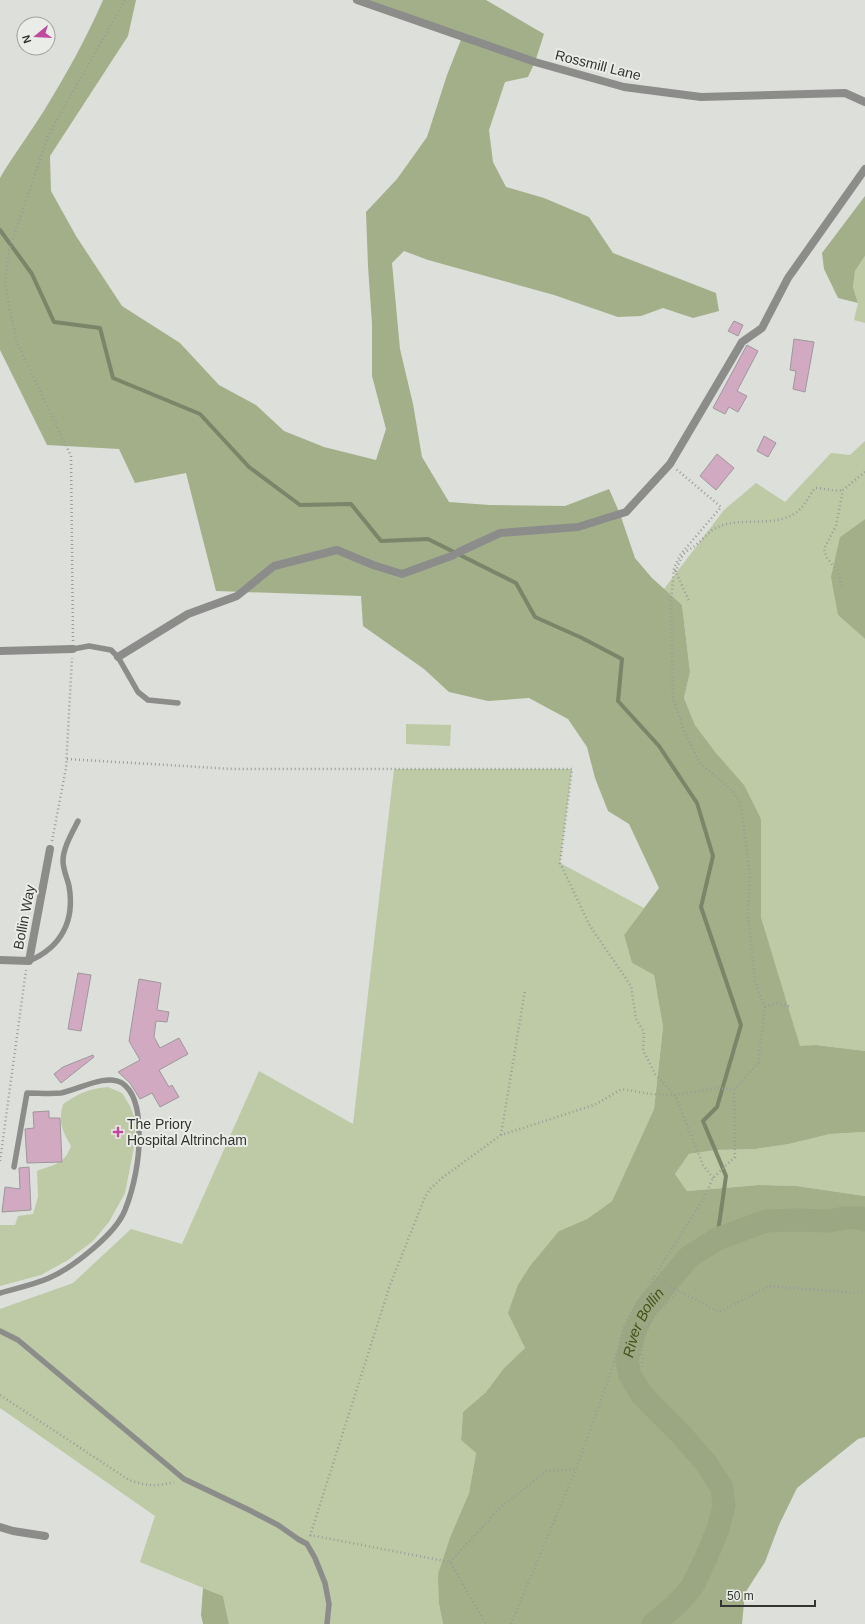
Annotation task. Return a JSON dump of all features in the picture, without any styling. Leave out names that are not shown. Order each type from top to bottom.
[{"type":"street","name":"Rossmill Lane","points":[[357,0],[535,62],[624,87],[701,97],[845,93],[865,102]]},
{"type":"street","points":[[118,657],[188,614],[237,596],[274,566],[337,550],[373,565],[402,574],[457,554],[500,533],[578,527],[626,512],[670,464],[742,342],[762,328],[788,278],[865,169]]},
{"type":"street","points":[[0,651],[73,649]]},
{"type":"street","name":"Bollin Way","points":[[0,960],[28,961],[50,850]]},
{"type":"street","points":[[0,1527],[13,1531],[45,1536]]},
{"type":"lane","points":[[73,649],[89,646],[111,650],[118,657],[138,692],[148,700],[178,703]]},
{"type":"lane","points":[[28,961],[40,957],[49,949],[61,936],[67,925],[70,915],[70,899],[63,862],[64,855],[78,821]]},
{"type":"lane","points":[[0,1293],[31,1285],[51,1277],[71,1265],[92,1249],[116,1226],[125,1211],[138,1161],[139,1118],[136,1104],[130,1090],[122,1083],[112,1080],[98,1081],[59,1093],[27,1093],[14,1167]]},
{"type":"lane","points":[[0,1331],[18,1340],[184,1479],[249,1510],[307,1544],[315,1558],[325,1583],[329,1604],[327,1624]]},
{"type":"path","points":[[50,850],[66,759],[73,649],[71,456],[17,343],[5,284],[9,250],[48,136],[125,0]]},
{"type":"path","points":[[511,1624],[576,1468],[612,1369],[625,1323],[705,1196],[713,1178],[735,1157],[734,1090],[758,1063],[766,1007],[755,981],[748,915],[750,877],[741,804],[733,791],[700,763],[684,731],[673,698],[671,602],[674,568],[680,555],[721,507],[670,464]]},
{"type":"path","points":[[676,572],[686,551],[693,548],[711,530],[740,522],[751,523],[773,520],[793,514],[803,507],[815,488],[825,488],[835,492],[843,490],[865,472]]},
{"type":"path","points":[[842,586],[838,572],[827,558],[824,548],[836,526],[843,490]]},
{"type":"path","points":[[674,568],[690,600]]},
{"type":"path","points":[[66,759],[233,768],[572,769],[560,863],[590,926],[631,986],[636,1019],[644,1032],[643,1050],[655,1074],[675,1095],[703,1165],[713,1178]]},
{"type":"path","points":[[0,1161],[28,961]]},
{"type":"path","points":[[501,1135],[525,990]]},
{"type":"path","points":[[766,1007],[776,1003],[792,1007]]},
{"type":"path","points":[[307,1544],[390,1285],[425,1197],[431,1188],[442,1178],[501,1135],[594,1105],[622,1089],[650,1094],[675,1095],[720,1088],[725,1090],[734,1090]]},
{"type":"path","points":[[653,1277],[719,1312],[769,1286],[857,1293],[865,1291]]},
{"type":"path","points":[[642,1368],[643,1335],[654,1317],[679,1291]]},
{"type":"path","points":[[0,1394],[129,1480],[147,1486],[161,1486],[184,1479]]},
{"type":"path","points":[[450,1562],[499,1509],[546,1471],[576,1468]]},
{"type":"path","points":[[290,1533],[310,1535],[450,1562],[486,1624]]},
{"type":"green space","points":[[103,0],[136,0],[128,36],[50,156],[51,191],[76,236],[122,306],[180,343],[219,385],[256,405],[284,431],[324,447],[376,460],[386,429],[372,376],[372,324],[366,212],[397,179],[427,137],[447,75],[462,37],[357,0],[486,0],[544,34],[535,62],[528,77],[505,82],[489,130],[493,162],[506,187],[544,198],[589,217],[613,253],[716,293],[719,311],[693,318],[663,308],[641,316],[618,317],[554,295],[428,260],[404,251],[392,263],[400,349],[413,404],[422,457],[449,502],[489,505],[565,506],[609,489],[620,514],[635,558],[652,578],[682,605],[690,672],[684,698],[695,725],[715,752],[744,785],[761,819],[761,917],[800,1046],[816,1045],[865,1051],[865,1132],[830,1134],[789,1144],[756,1149],[716,1150],[689,1154],[675,1174],[687,1191],[759,1185],[797,1186],[865,1196],[865,1437],[858,1439],[797,1488],[779,1525],[765,1562],[745,1593],[742,1624],[443,1624],[439,1604],[438,1574],[451,1535],[469,1493],[476,1453],[461,1440],[463,1412],[486,1392],[504,1368],[525,1348],[508,1313],[518,1285],[530,1266],[559,1231],[587,1219],[612,1201],[654,1109],[663,1027],[654,975],[632,963],[624,935],[659,888],[629,824],[608,811],[595,778],[587,747],[568,719],[529,698],[488,701],[449,692],[424,669],[363,626],[361,596],[216,591],[186,473],[135,483],[119,449],[47,445],[0,350],[0,178],[40,118],[61,83]]},
{"type":"green space","points":[[865,196],[865,256],[855,271],[853,287],[858,303],[838,298],[824,269],[822,253]]},
{"type":"green space","points":[[865,256],[865,323],[854,320],[858,303],[853,287],[855,271]]},
{"type":"green space","points":[[865,441],[865,519],[840,537],[838,615],[865,639],[865,1051],[816,1045],[800,1047],[761,917],[761,819],[695,725],[684,698],[690,672],[682,605],[664,589],[724,510],[756,483],[785,502],[831,453],[850,455]]},
{"type":"green space","points":[[865,519],[865,639],[838,615],[831,577],[840,537]]},
{"type":"green space","points":[[406,724],[451,725],[450,746],[406,744]]},
{"type":"green space","points":[[394,769],[572,769],[560,863],[644,908],[624,935],[632,963],[654,975],[663,1027],[654,1109],[612,1201],[587,1219],[559,1231],[509,1313],[525,1348],[504,1368],[486,1392],[463,1412],[461,1440],[476,1453],[469,1493],[451,1535],[439,1604],[443,1624],[229,1624],[223,1596],[140,1562],[155,1516],[0,1408],[0,1309],[73,1283],[131,1229],[182,1244],[259,1071],[353,1124]]},
{"type":"green space","points":[[108,1087],[122,1093],[130,1106],[135,1119],[135,1142],[125,1193],[109,1222],[93,1241],[68,1260],[41,1275],[0,1286],[0,1225],[15,1225],[18,1216],[33,1214],[38,1197],[37,1171],[58,1163],[65,1157],[71,1146],[65,1135],[61,1121],[63,1104],[84,1092]]},
{"type":"green space","points":[[865,1132],[865,1196],[797,1186],[759,1185],[687,1191],[675,1174],[689,1154],[716,1150],[756,1149],[789,1144],[830,1134]]},
{"type":"green space","points":[[203,1588],[223,1596],[229,1624],[203,1624],[201,1615]]},
{"type":"building","points":[[734,321],[743,325],[738,336],[728,331]]},
{"type":"building","points":[[794,339],[814,342],[805,392],[793,389],[796,371],[790,370]]},
{"type":"building","points":[[747,345],[758,351],[737,391],[747,396],[738,412],[729,407],[725,414],[713,408]]},
{"type":"building","points":[[764,436],[776,443],[768,457],[757,451]]},
{"type":"building","points":[[717,454],[734,468],[716,490],[700,476]]},
{"type":"building","points":[[78,973],[91,975],[81,1031],[68,1029]]},
{"type":"building","points":[[139,979],[161,983],[157,1010],[169,1012],[167,1022],[156,1021],[154,1037],[160,1048],[179,1038],[188,1054],[159,1070],[169,1087],[172,1085],[179,1097],[160,1107],[152,1093],[140,1099],[130,1083],[118,1072],[140,1060],[129,1041]]},
{"type":"building","points":[[93,1055],[94,1057],[61,1083],[54,1074],[63,1067]]},
{"type":"building","points":[[49,1111],[49,1118],[60,1118],[62,1162],[27,1163],[25,1129],[34,1128],[33,1112]]},
{"type":"building","points":[[29,1167],[31,1210],[2,1212],[5,1187],[20,1189],[19,1168]]},
{"type":"waterway","points":[[0,230],[32,274],[54,322],[100,328],[113,378],[200,414],[249,467],[300,505],[351,504],[381,541],[428,539],[516,583],[535,617],[582,638],[622,659],[618,701],[659,746],[697,803],[713,856],[701,907],[741,1025],[717,1107],[703,1121],[726,1176],[717,1239]]},
{"type":"waterway","name":"River Bollin","points":[[653,1624],[676,1605],[692,1587],[718,1529],[724,1506],[722,1488],[706,1463],[680,1433],[641,1394],[630,1375],[627,1361],[634,1333],[646,1308],[689,1257],[717,1239],[766,1221],[830,1221],[844,1218],[860,1218],[865,1220]]},
{"type":"place","name":"The Priory Hospital Altrincham","points":[[118,1132]]}]
